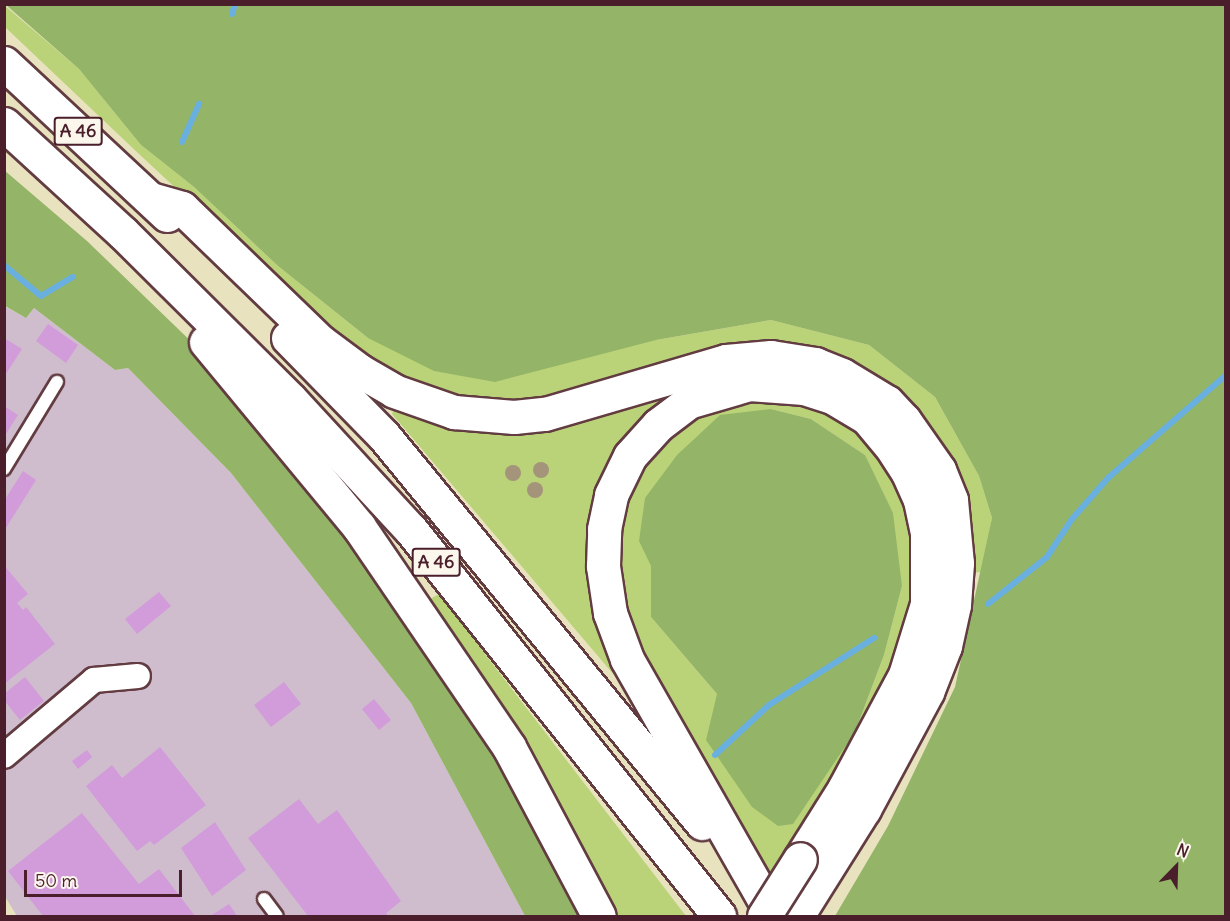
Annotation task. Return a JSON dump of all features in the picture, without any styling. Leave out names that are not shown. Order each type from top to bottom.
[{"type":"highway","name":"A 46","points":[[4,63],[151,199],[384,436],[769,912]]},
{"type":"highway","name":"A 46","points":[[4,124],[123,233],[290,399],[411,530],[719,916]]},
{"type":"highway","points":[[151,199],[182,208],[321,342],[360,371],[394,391],[454,412],[514,417],[545,414],[726,361],[771,357],[815,364],[887,402],[925,446],[951,500],[957,563],[954,605],[945,646],[927,692],[864,809],[810,870],[769,912],[627,659],[610,613],[603,566],[604,529],[611,495],[630,456],[657,425],[688,402],[749,384],[804,388],[834,399],[867,418],[908,473],[920,500],[927,533],[927,604],[905,675],[854,771],[810,870],[797,916]]},
{"type":"highway","points":[[123,233],[131,262],[204,341],[359,527],[509,747],[599,916]]},
{"type":"street","points":[[4,756],[94,680],[138,676]]},
{"type":"lane","points":[[4,469],[57,382]]},
{"type":"lane","points":[[264,899],[277,916]]},
{"type":"shaded area","points":[[4,306],[26,318],[34,308],[115,370],[128,368],[231,473],[411,703],[525,916],[17,916],[4,895]]},
{"type":"green space","points":[[4,5],[79,69],[141,145],[194,187],[278,266],[368,338],[656,340],[771,320],[869,345],[935,397],[979,476],[992,518],[983,572],[918,575],[902,649],[865,725],[774,878],[647,670],[620,682],[392,414],[403,381],[335,336],[5,27]],"holes":[[[771,409],[811,419],[865,455],[902,586],[884,655],[855,732],[717,694],[651,617],[651,566]]]},
{"type":"green space","points":[[6,5],[1225,5],[1225,916],[835,916],[888,826],[955,687],[992,518],[979,476],[935,397],[869,345],[771,320],[656,340],[495,382],[434,371],[368,338],[278,266],[194,187],[141,145],[79,69]]},
{"type":"green space","points":[[4,170],[87,241],[201,351],[336,521],[526,803],[583,916],[525,916],[411,703],[231,473],[128,368],[115,370],[34,308],[26,318],[5,306]]},
{"type":"green space","points":[[771,409],[811,419],[865,455],[893,513],[902,586],[884,655],[855,732],[793,824],[778,826],[752,807],[706,740],[717,694],[651,617],[651,566],[639,541],[645,498],[677,455],[720,415]]},
{"type":"green space","points":[[439,594],[686,916],[616,916],[540,765],[430,599]]},
{"type":"building","points":[[48,324],[78,345],[66,363],[36,341]]},
{"type":"building","points":[[4,338],[22,349],[4,377]]},
{"type":"building","points":[[4,406],[18,415],[4,437]]},
{"type":"building","points":[[23,471],[36,480],[4,531],[4,501]]},
{"type":"building","points":[[4,565],[28,594],[17,603],[23,610],[26,607],[55,644],[4,684]]},
{"type":"building","points":[[159,592],[171,606],[137,634],[125,619]]},
{"type":"building","points":[[25,677],[44,701],[20,720],[4,700],[4,694]]},
{"type":"building","points":[[284,682],[301,704],[271,727],[254,705]]},
{"type":"building","points":[[374,699],[391,720],[379,730],[362,709]]},
{"type":"building","points":[[160,747],[206,805],[154,845],[150,841],[137,851],[86,786],[112,765],[122,778]]},
{"type":"building","points":[[87,750],[92,757],[78,769],[72,761]]},
{"type":"building","points":[[299,799],[318,824],[337,810],[401,901],[386,913],[389,916],[308,916],[248,838]]},
{"type":"building","points":[[82,813],[139,884],[159,869],[195,916],[43,916],[8,871]]},
{"type":"building","points":[[215,822],[246,870],[212,896],[181,848]]},
{"type":"building","points":[[229,904],[237,916],[212,915]]},
{"type":"waterway","points":[[232,14],[235,4]]},
{"type":"waterway","points":[[182,142],[199,104]]},
{"type":"waterway","points":[[4,265],[41,296],[73,277]]},
{"type":"waterway","points":[[988,604],[1047,557],[1072,519],[1108,478],[1226,375]]},
{"type":"waterway","points":[[715,755],[769,705],[874,638]]}]
